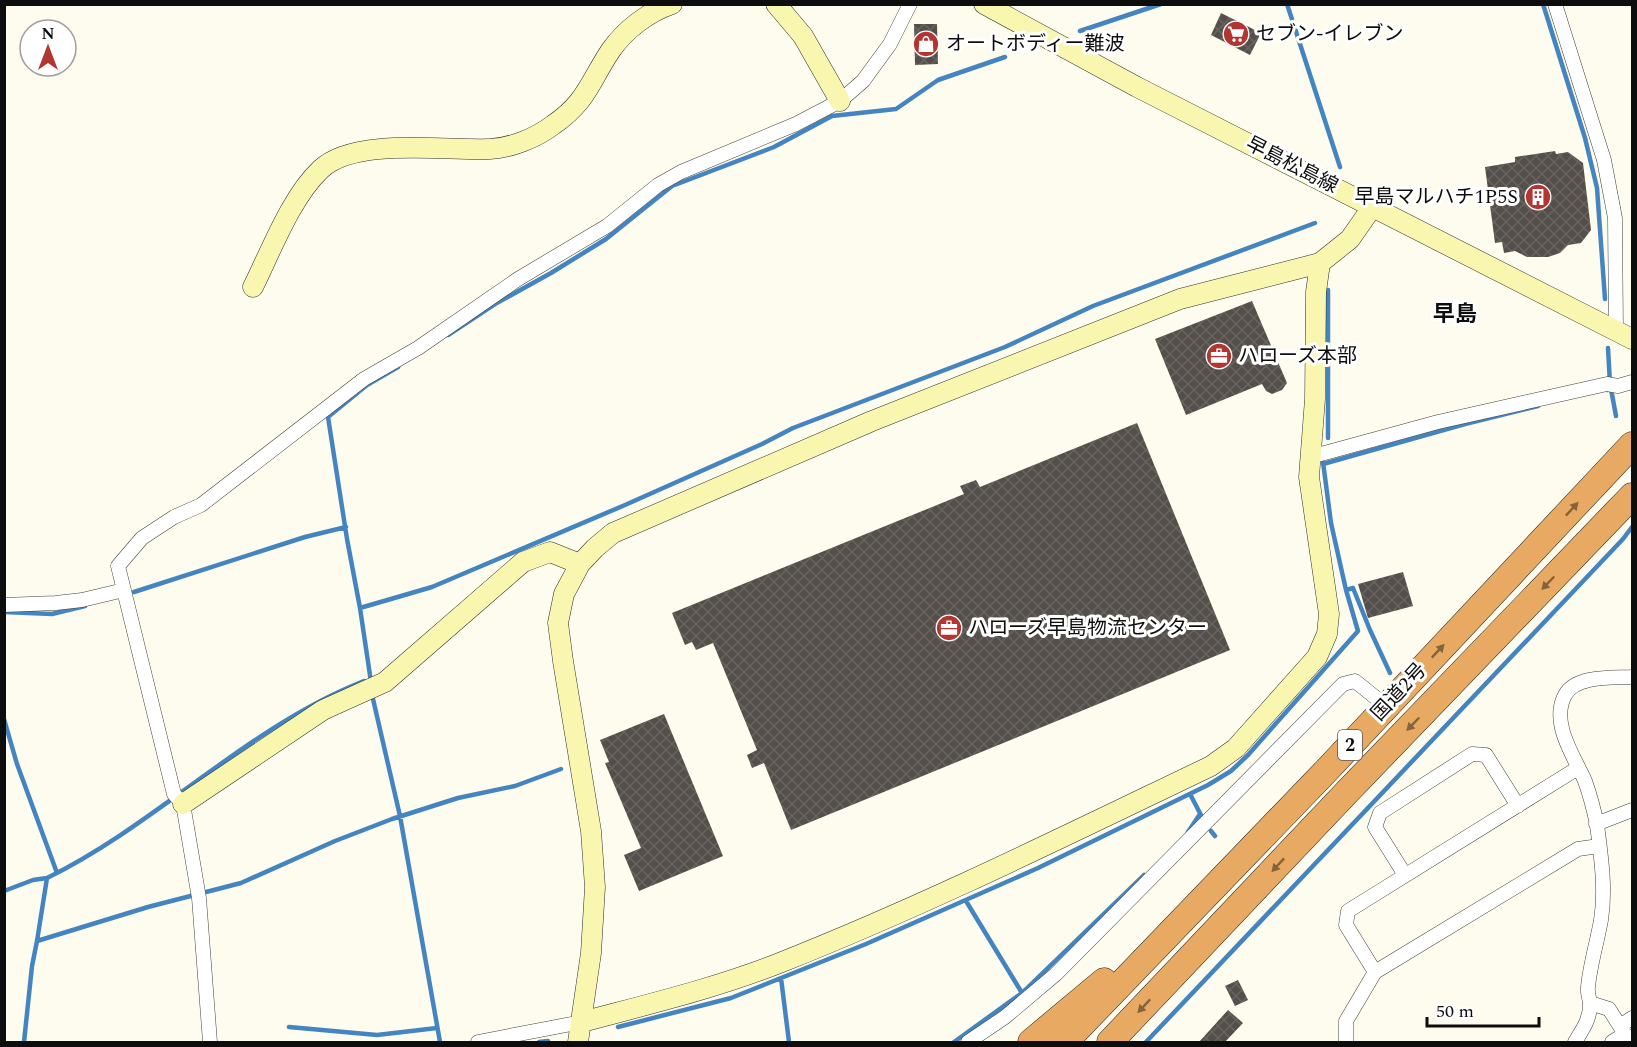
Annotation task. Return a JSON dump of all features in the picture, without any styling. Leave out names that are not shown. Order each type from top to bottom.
[{"type":"highway","name":"国道2号","points":[[1065,1042],[1326,771],[1632,445]]},
{"type":"highway","name":"国道2号","points":[[1110,1042],[1632,496]]},
{"type":"highway","points":[[1031,1042],[1107,979],[1254,834],[1326,771]]},
{"type":"street","points":[[253,287],[300,194],[322,167],[345,156],[370,150],[395,147],[492,149],[525,141],[552,126],[573,110],[588,92],[612,50],[635,24],[672,4]]},
{"type":"street","points":[[776,4],[803,36],[840,101]]},
{"type":"street","points":[[210,1042],[199,898],[179,799],[118,566],[142,538],[174,518],[201,505],[364,380],[418,348],[518,279],[607,226],[658,185],[681,172],[796,124],[840,101],[863,81],[890,44],[910,4]]},
{"type":"street","name":"早島松島線","points":[[984,4],[1137,87],[1624,335]]},
{"type":"street","points":[[1555,4],[1604,160],[1615,218],[1624,335]]},
{"type":"street","points":[[578,1042],[591,953],[595,887],[591,831],[558,623],[564,594],[580,564],[595,548],[613,533],[872,421],[1180,299],[1320,263],[1350,239],[1373,206]]},
{"type":"street","points":[[478,1042],[582,1022],[707,988],[781,962],[967,884],[1211,766],[1236,748],[1317,657],[1327,634],[1329,614],[1309,477],[1315,399],[1316,292],[1320,263]]},
{"type":"street","points":[[1310,458],[1438,422],[1610,384],[1618,386],[1632,382]]},
{"type":"street","points":[[179,799],[323,710],[385,682],[523,562],[550,552],[580,564]]},
{"type":"street","points":[[4,605],[82,600],[124,590]]},
{"type":"street","points":[[1575,1042],[1589,1019],[1590,1003],[1587,990],[1601,919],[1603,893],[1599,846],[1591,801],[1570,751],[1560,718],[1564,696],[1571,688],[1590,680],[1632,677]]},
{"type":"street","points":[[968,1042],[1005,1017],[1056,974],[1343,684],[1356,681],[1386,706]]},
{"type":"street","points":[[1405,875],[1375,827],[1380,813],[1472,754],[1486,755],[1518,806]]},
{"type":"street","points":[[1375,972],[1346,925],[1348,911],[1578,768]]},
{"type":"street","points":[[1596,824],[1632,810]]},
{"type":"street","points":[[1346,1042],[1346,1021],[1375,972],[1578,849],[1599,846]]},
{"type":"street","points":[[1590,1003],[1609,1009],[1625,1034]]},
{"type":"street","points":[[1612,1042],[1625,1034],[1632,1018]]},
{"type":"building","name":"セブン-イレブン","points":[[1221,13],[1261,33],[1250,55],[1211,35]]},
{"type":"building","name":"オートボディー難波","points":[[914,24],[937,24],[938,64],[915,65]]},
{"type":"building","name":"早島マルハチ1P5S","points":[[1555,151],[1556,154],[1568,152],[1583,163],[1591,230],[1581,243],[1568,245],[1560,253],[1548,257],[1527,257],[1515,251],[1504,253],[1502,242],[1495,243],[1485,167],[1515,162],[1515,157]]},
{"type":"building","name":"ハローズ本部","points":[[1252,301],[1287,383],[1282,390],[1272,394],[1266,391],[1262,384],[1186,415],[1155,339]]},
{"type":"building","name":"ハローズ早島物流センター","points":[[1137,423],[1230,650],[791,830],[764,763],[752,768],[747,755],[757,750],[713,643],[696,650],[692,642],[685,645],[672,613],[964,494],[960,486],[976,480],[980,487]]},
{"type":"building","points":[[1403,572],[1413,606],[1368,618],[1358,584]]},
{"type":"building","points":[[664,714],[723,856],[639,891],[624,855],[641,848],[605,763],[609,762],[600,740]]},
{"type":"building","points":[[1238,980],[1248,1000],[1235,1006],[1225,986]]},
{"type":"building","points":[[1228,1010],[1243,1023],[1225,1042],[1199,1042]]},
{"type":"waterway","points":[[1080,31],[1161,4]]},
{"type":"waterway","points":[[1287,4],[1340,167]]},
{"type":"waterway","points":[[1543,4],[1585,138],[1597,188],[1605,299]]},
{"type":"waterway","points":[[448,335],[495,304],[606,239],[672,186],[774,147],[832,116],[896,109],[938,80],[1005,57]]},
{"type":"waterway","points":[[360,608],[432,587],[625,505],[793,428],[1005,347],[1093,306],[1315,223]]},
{"type":"waterway","points":[[1328,290],[1328,438]]},
{"type":"waterway","points":[[1608,348],[1610,384]]},
{"type":"waterway","points":[[371,682],[328,417],[367,385],[398,367]]},
{"type":"waterway","points":[[1607,390],[1611,389],[1616,416]]},
{"type":"waterway","points":[[1323,464],[1538,406]]},
{"type":"waterway","points":[[618,1027],[731,998],[866,944],[1038,868],[1208,785],[1231,771],[1248,755],[1358,631],[1331,523],[1323,462]]},
{"type":"waterway","points":[[134,592],[305,537],[346,527]]},
{"type":"waterway","points":[[1146,1042],[1632,527]]},
{"type":"waterway","points":[[1346,590],[1353,588],[1390,673]]},
{"type":"waterway","points":[[4,612],[52,614],[85,606]]},
{"type":"waterway","points":[[37,941],[47,878],[88,856],[281,723],[321,700],[364,681]]},
{"type":"waterway","points":[[373,699],[400,816],[440,1042]]},
{"type":"waterway","points":[[4,719],[17,764],[57,873]]},
{"type":"waterway","points":[[24,1042],[37,941],[148,907],[241,883],[335,841],[392,819],[458,798],[515,786],[561,769]]},
{"type":"waterway","points":[[1190,794],[1202,817]]},
{"type":"waterway","points":[[1188,832],[1200,814]]},
{"type":"waterway","points":[[1211,831],[1215,836]]},
{"type":"waterway","points":[[954,1042],[1022,993],[1144,875]]},
{"type":"waterway","points":[[4,891],[33,880],[47,878]]},
{"type":"waterway","points":[[966,901],[1022,993]]},
{"type":"waterway","points":[[781,978],[789,1042]]},
{"type":"waterway","points":[[289,1027],[377,1035],[437,1028]]},
{"type":"waterway","points":[[539,1042],[548,1041]]},
{"type":"place","name":"セブン-イレブン","points":[[1236,34]]},
{"type":"place","name":"オートボディー難波","points":[[926,44]]},
{"type":"place","name":"早島マルハチ1P5S","points":[[1538,197]]},
{"type":"place","name":"ハローズ本部","points":[[1219,356]]},
{"type":"place","name":"ハローズ早島物流センター","points":[[949,628]]},
{"type":"district","name":"早島","points":[[1455,314]]}]
